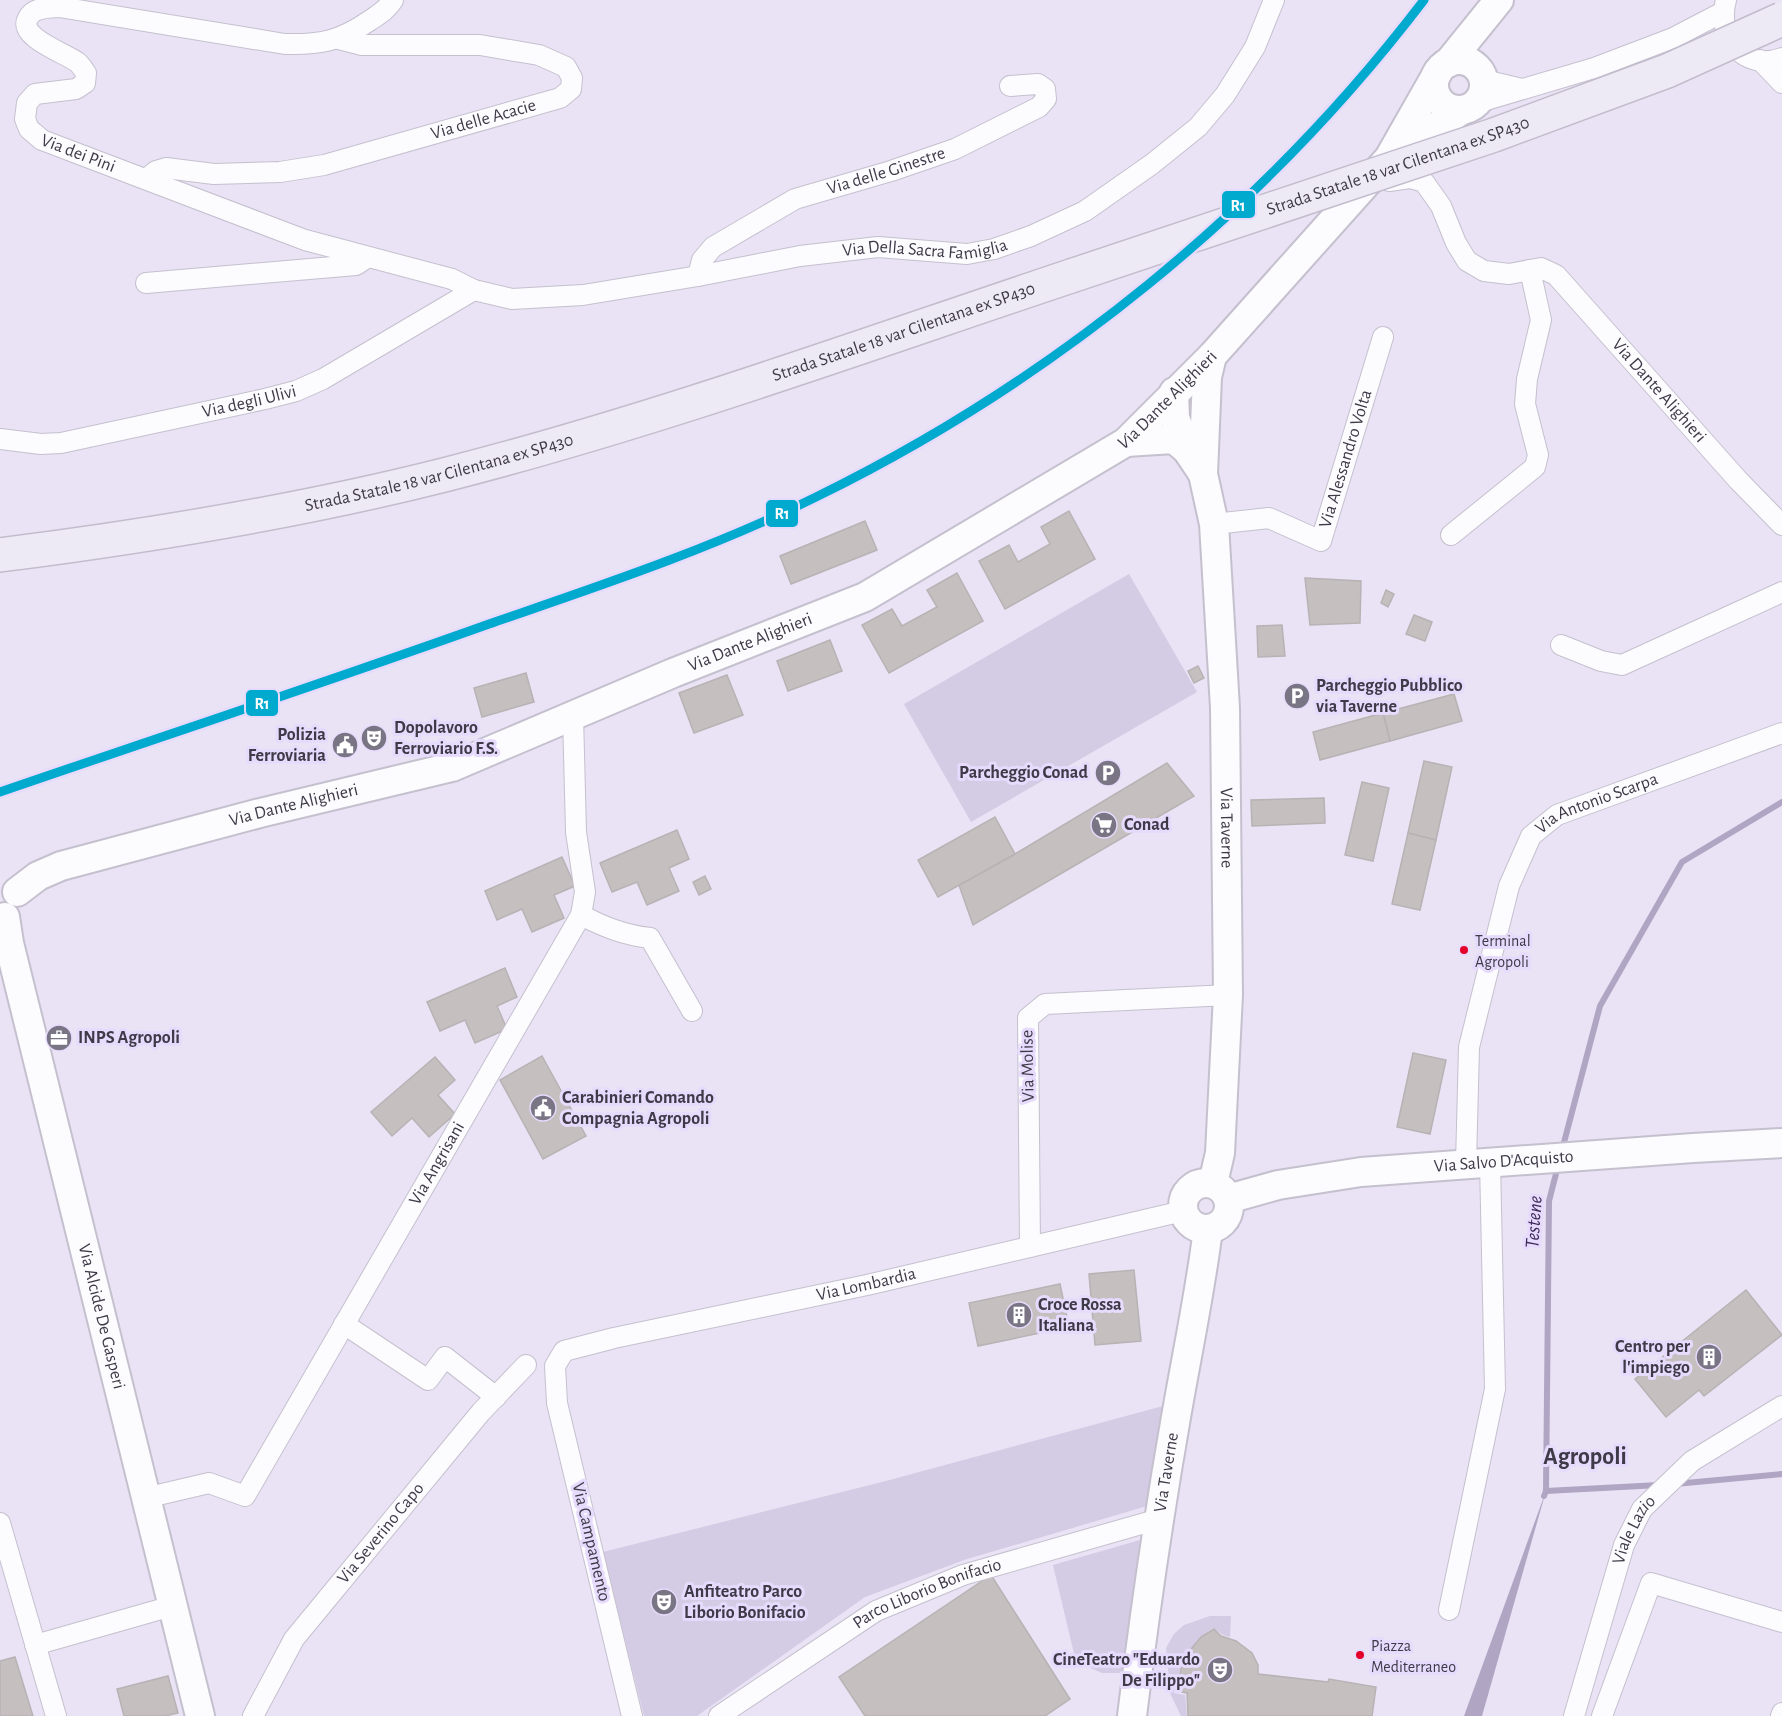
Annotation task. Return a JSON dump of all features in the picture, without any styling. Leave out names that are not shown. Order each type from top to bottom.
[{"type":"highway","name":"Strada Statale 18 var Cilentana ex SP430","points":[[0,555],[194,527],[369,494],[558,443],[720,393],[1494,135],[1667,71],[1782,19]]},
{"type":"street","points":[[339,39],[360,28],[388,8],[393,0]]},
{"type":"street","name":"Via Della Sacra Famiglia","points":[[474,290],[512,299],[583,295],[800,256],[878,247],[967,254],[994,249],[1031,236],[1085,211],[1152,164],[1198,127],[1225,95],[1254,47],[1274,0]]},
{"type":"street","points":[[1491,11],[1435,79],[1436,95],[1446,106],[1474,90],[1522,89],[1594,68],[1673,38],[1724,6]]},
{"type":"street","points":[[1724,6],[1723,22],[1731,42],[1749,57],[1760,60],[1782,58]]},
{"type":"street","name":"Via dei Pini","points":[[339,39],[314,45],[285,44],[59,7],[41,9],[31,14],[26,20],[26,27],[32,36],[78,63],[86,73],[86,83],[76,89],[35,94],[27,102],[25,119],[29,129],[42,140],[146,180],[305,240],[452,279],[474,290]]},
{"type":"street","points":[[1389,158],[1474,90],[1491,11]]},
{"type":"street","points":[[1673,38],[1731,42]]},
{"type":"street","name":"Via delle Acacie","points":[[146,180],[156,171],[166,168],[225,174],[280,172],[324,165],[560,98],[571,89],[572,78],[566,67],[539,55],[480,45],[362,45],[339,39]]},
{"type":"street","points":[[1389,158],[1443,68],[1462,60],[1474,90]]},
{"type":"street","points":[[1760,60],[1782,83]]},
{"type":"street","name":"Via delle Ginestre","points":[[698,276],[702,260],[713,247],[795,199],[891,171],[955,148],[1040,107],[1046,99],[1045,89],[1038,84],[1010,86]]},
{"type":"street","name":"Via Dante Alighieri","points":[[5,903],[38,876],[60,866],[260,813],[452,767],[673,673],[865,597],[1126,442],[1212,356],[1389,158]]},
{"type":"street","name":"Via Dante Alighieri","points":[[1366,185],[1410,178],[1424,182],[1441,206],[1456,243],[1467,261],[1484,271],[1509,274],[1541,268],[1556,275],[1738,480],[1782,525]]},
{"type":"street","points":[[146,284],[356,265],[368,257]]},
{"type":"street","points":[[1451,535],[1535,467],[1538,455],[1525,404],[1527,379],[1541,320],[1530,270]]},
{"type":"street","name":"Via degli Ulivi","points":[[0,440],[42,444],[61,442],[296,391],[323,379],[474,290]]},
{"type":"street","name":"Via Alessandro Volta","points":[[1214,524],[1269,518],[1321,541],[1383,337]]},
{"type":"street","points":[[1126,442],[1174,439],[1196,441],[1212,356]]},
{"type":"street","name":"Via Taverne","points":[[1174,392],[1175,418],[1196,441],[1214,524],[1225,708],[1228,995],[1220,1153],[1221,1191]]},
{"type":"street","points":[[1561,645],[1601,662],[1622,665],[1782,592]]},
{"type":"street","name":"Via Angrisani","points":[[145,1498],[209,1483],[245,1496],[581,915],[585,891],[576,832],[573,716]]},
{"type":"street","name":"Via Antonio Scarpa","points":[[1449,1610],[1495,1389],[1485,1163],[1469,1047],[1509,886],[1531,836],[1557,815],[1782,733]]},
{"type":"street","name":"Via Alcide De Gasperi","points":[[5,903],[9,943],[200,1716]]},
{"type":"street","points":[[581,915],[620,933],[650,938],[692,1011]]},
{"type":"street","name":"Via Molise","points":[[1030,1247],[1028,1018],[1045,1004],[1228,995]]},
{"type":"street","name":"Via Salvo D'Acquisto","points":[[1221,1191],[1361,1172],[1782,1143]]},
{"type":"street","points":[[1199,1184],[1221,1191],[1229,1206],[1221,1224],[1201,1229],[1190,1223],[1182,1204],[1188,1191],[1199,1184]]},
{"type":"street","name":"Via Lombardia","points":[[555,1366],[564,1351],[583,1346],[867,1285],[1183,1211]]},
{"type":"street","name":"Via Taverne","points":[[1132,1716],[1144,1612],[1175,1421],[1203,1270],[1208,1229]]},
{"type":"street","points":[[344,1324],[428,1380],[445,1357],[496,1397]]},
{"type":"street","name":"Via Severino Capo","points":[[253,1716],[294,1640],[481,1412],[526,1365]]},
{"type":"street","name":"Via Campamento","points":[[555,1366],[558,1403],[632,1716]]},
{"type":"street","name":"Viale Lazio","points":[[1574,1716],[1624,1545],[1642,1509],[1692,1461],[1782,1406]]},
{"type":"street","name":"Parco Liborio Bonifacio","points":[[719,1716],[876,1611],[963,1575],[1159,1519]]},
{"type":"street","points":[[0,1523],[56,1716]]},
{"type":"street","name":"Viale Lazio","points":[[1602,1716],[1651,1583],[1782,1622]]},
{"type":"street","points":[[35,1645],[172,1606]]},
{"type":"shaded area","points":[[1129,574],[1197,692],[971,822],[904,704]]},
{"type":"shaded area","points":[[1163,1406],[1147,1506],[964,1560],[865,1597],[697,1716],[644,1716],[603,1552],[886,1481]]},
{"type":"shaded area","points":[[1546,1491],[1482,1716],[1464,1716]]},
{"type":"shaded area","points":[[1140,1540],[1124,1673],[1102,1673],[1076,1662],[1053,1565]]},
{"type":"shaded area","points":[[1210,1616],[1231,1616],[1230,1637],[1213,1628],[1198,1641],[1182,1664],[1174,1693],[1185,1695],[1187,1716],[1181,1716],[1170,1693],[1166,1648],[1174,1634],[1184,1625]]},
{"type":"building","points":[[1069,511],[1095,559],[1005,609],[979,561],[1009,545],[1018,562],[1050,544],[1041,527]]},
{"type":"building","points":[[865,521],[877,550],[791,584],[780,556]]},
{"type":"building","points":[[957,573],[983,621],[889,673],[862,625],[892,609],[902,626],[937,607],[927,590]]},
{"type":"building","points":[[1305,578],[1361,581],[1360,623],[1310,625]]},
{"type":"building","points":[[1386,590],[1394,594],[1388,607],[1381,603]]},
{"type":"building","points":[[1414,615],[1432,622],[1425,641],[1406,634]]},
{"type":"building","points":[[1282,625],[1285,656],[1258,657],[1257,626]]},
{"type":"building","points":[[830,640],[842,671],[788,691],[777,661]]},
{"type":"building","points":[[1198,666],[1204,678],[1194,683],[1188,671]]},
{"type":"building","points":[[526,673],[534,702],[482,717],[474,688]]},
{"type":"building","points":[[727,675],[743,715],[694,733],[679,693]]},
{"type":"building","points":[[1454,694],[1462,721],[1390,741],[1383,713]]},
{"type":"building","points":[[1383,713],[1390,741],[1320,760],[1313,732]]},
{"type":"building","points":[[1424,761],[1452,767],[1436,840],[1408,833]]},
{"type":"building","name":"Conad","points":[[1167,763],[1194,796],[973,925],[959,885]]},
{"type":"building","points":[[1362,782],[1389,788],[1373,861],[1345,855]]},
{"type":"building","points":[[1324,798],[1325,823],[1252,826],[1251,800]]},
{"type":"building","points":[[995,817],[1015,854],[938,897],[918,860]]},
{"type":"building","points":[[677,830],[689,859],[669,868],[679,891],[647,905],[637,882],[612,892],[600,863]]},
{"type":"building","points":[[1408,833],[1436,840],[1420,910],[1392,904]]},
{"type":"building","points":[[562,857],[575,886],[554,895],[564,918],[532,932],[522,909],[497,920],[485,891]]},
{"type":"building","points":[[705,876],[711,889],[699,895],[693,882]]},
{"type":"building","points":[[505,968],[517,997],[497,1006],[507,1029],[475,1043],[465,1020],[440,1031],[427,1002]]},
{"type":"building","points":[[1413,1053],[1446,1060],[1430,1134],[1397,1127]]},
{"type":"building","name":"Carabinieri Comando Compagnia Agropoli","points":[[542,1056],[586,1136],[543,1159],[500,1080]]},
{"type":"building","points":[[435,1057],[455,1080],[438,1095],[455,1114],[429,1137],[412,1118],[392,1136],[371,1112]]},
{"type":"building","points":[[1134,1270],[1141,1341],[1095,1345],[1089,1274]]},
{"type":"building","name":"Croce Rossa Italiana","points":[[1060,1284],[1069,1327],[978,1346],[969,1303]]},
{"type":"building","name":"Centro per l'impiego","points":[[1746,1290],[1782,1335],[1704,1396],[1699,1390],[1666,1417],[1635,1379]]},
{"type":"building","points":[[991,1575],[1070,1699],[1045,1716],[865,1716],[839,1677]]},
{"type":"building","name":"CineTeatro \"Eduardo De Filippo\"","points":[[1214,1629],[1221,1636],[1236,1641],[1252,1653],[1258,1665],[1258,1674],[1328,1682],[1329,1679],[1376,1687],[1372,1716],[1188,1716],[1187,1693],[1176,1691],[1182,1665],[1201,1637]]},
{"type":"building","points":[[15,1657],[33,1716],[0,1716],[0,1661]]},
{"type":"building","points":[[168,1676],[178,1713],[165,1716],[124,1716],[117,1689]]},
{"type":"waterway","name":"Testene","points":[[1562,1150],[1600,1006],[1682,862],[1782,802]]},
{"type":"waterway","name":"Testene","points":[[1544,1496],[1546,1491],[1549,1201],[1558,1166]]},
{"type":"waterway","points":[[1675,1484],[1782,1474]]},
{"type":"waterway","points":[[1546,1491],[1659,1485]]},
{"type":"transit line","name":"R1","points":[[0,792],[654,566],[776,516],[904,451],[988,400],[1070,344],[1148,284],[1223,219],[1294,150],[1361,77],[1424,0]]},
{"type":"place","name":"Parcheggio Pubblico via Taverne","points":[[1297,696]]},
{"type":"place","name":"Dopolavoro Ferroviario F.S.","points":[[374,738]]},
{"type":"place","name":"Polizia Ferroviaria","points":[[345,745]]},
{"type":"place","name":"Parcheggio Conad","points":[[1108,773]]},
{"type":"place","name":"Conad","points":[[1104,825]]},
{"type":"place","name":"Terminal Agropoli","points":[[1464,950]]},
{"type":"place","name":"INPS Agropoli","points":[[59,1038]]},
{"type":"place","name":"Carabinieri Comando Compagnia Agropoli","points":[[543,1108]]},
{"type":"place","name":"Croce Rossa Italiana","points":[[1019,1315]]},
{"type":"place","name":"Centro per l'impiego","points":[[1709,1357]]},
{"type":"place","name":"Anfiteatro Parco Liborio Bonifacio","points":[[664,1602]]},
{"type":"place","name":"Piazza Mediterraneo","points":[[1360,1655]]},
{"type":"place","name":"CineTeatro \"Eduardo De Filippo\"","points":[[1220,1670]]},
{"type":"district","name":"Agropoli","points":[[1585,1457]]}]
